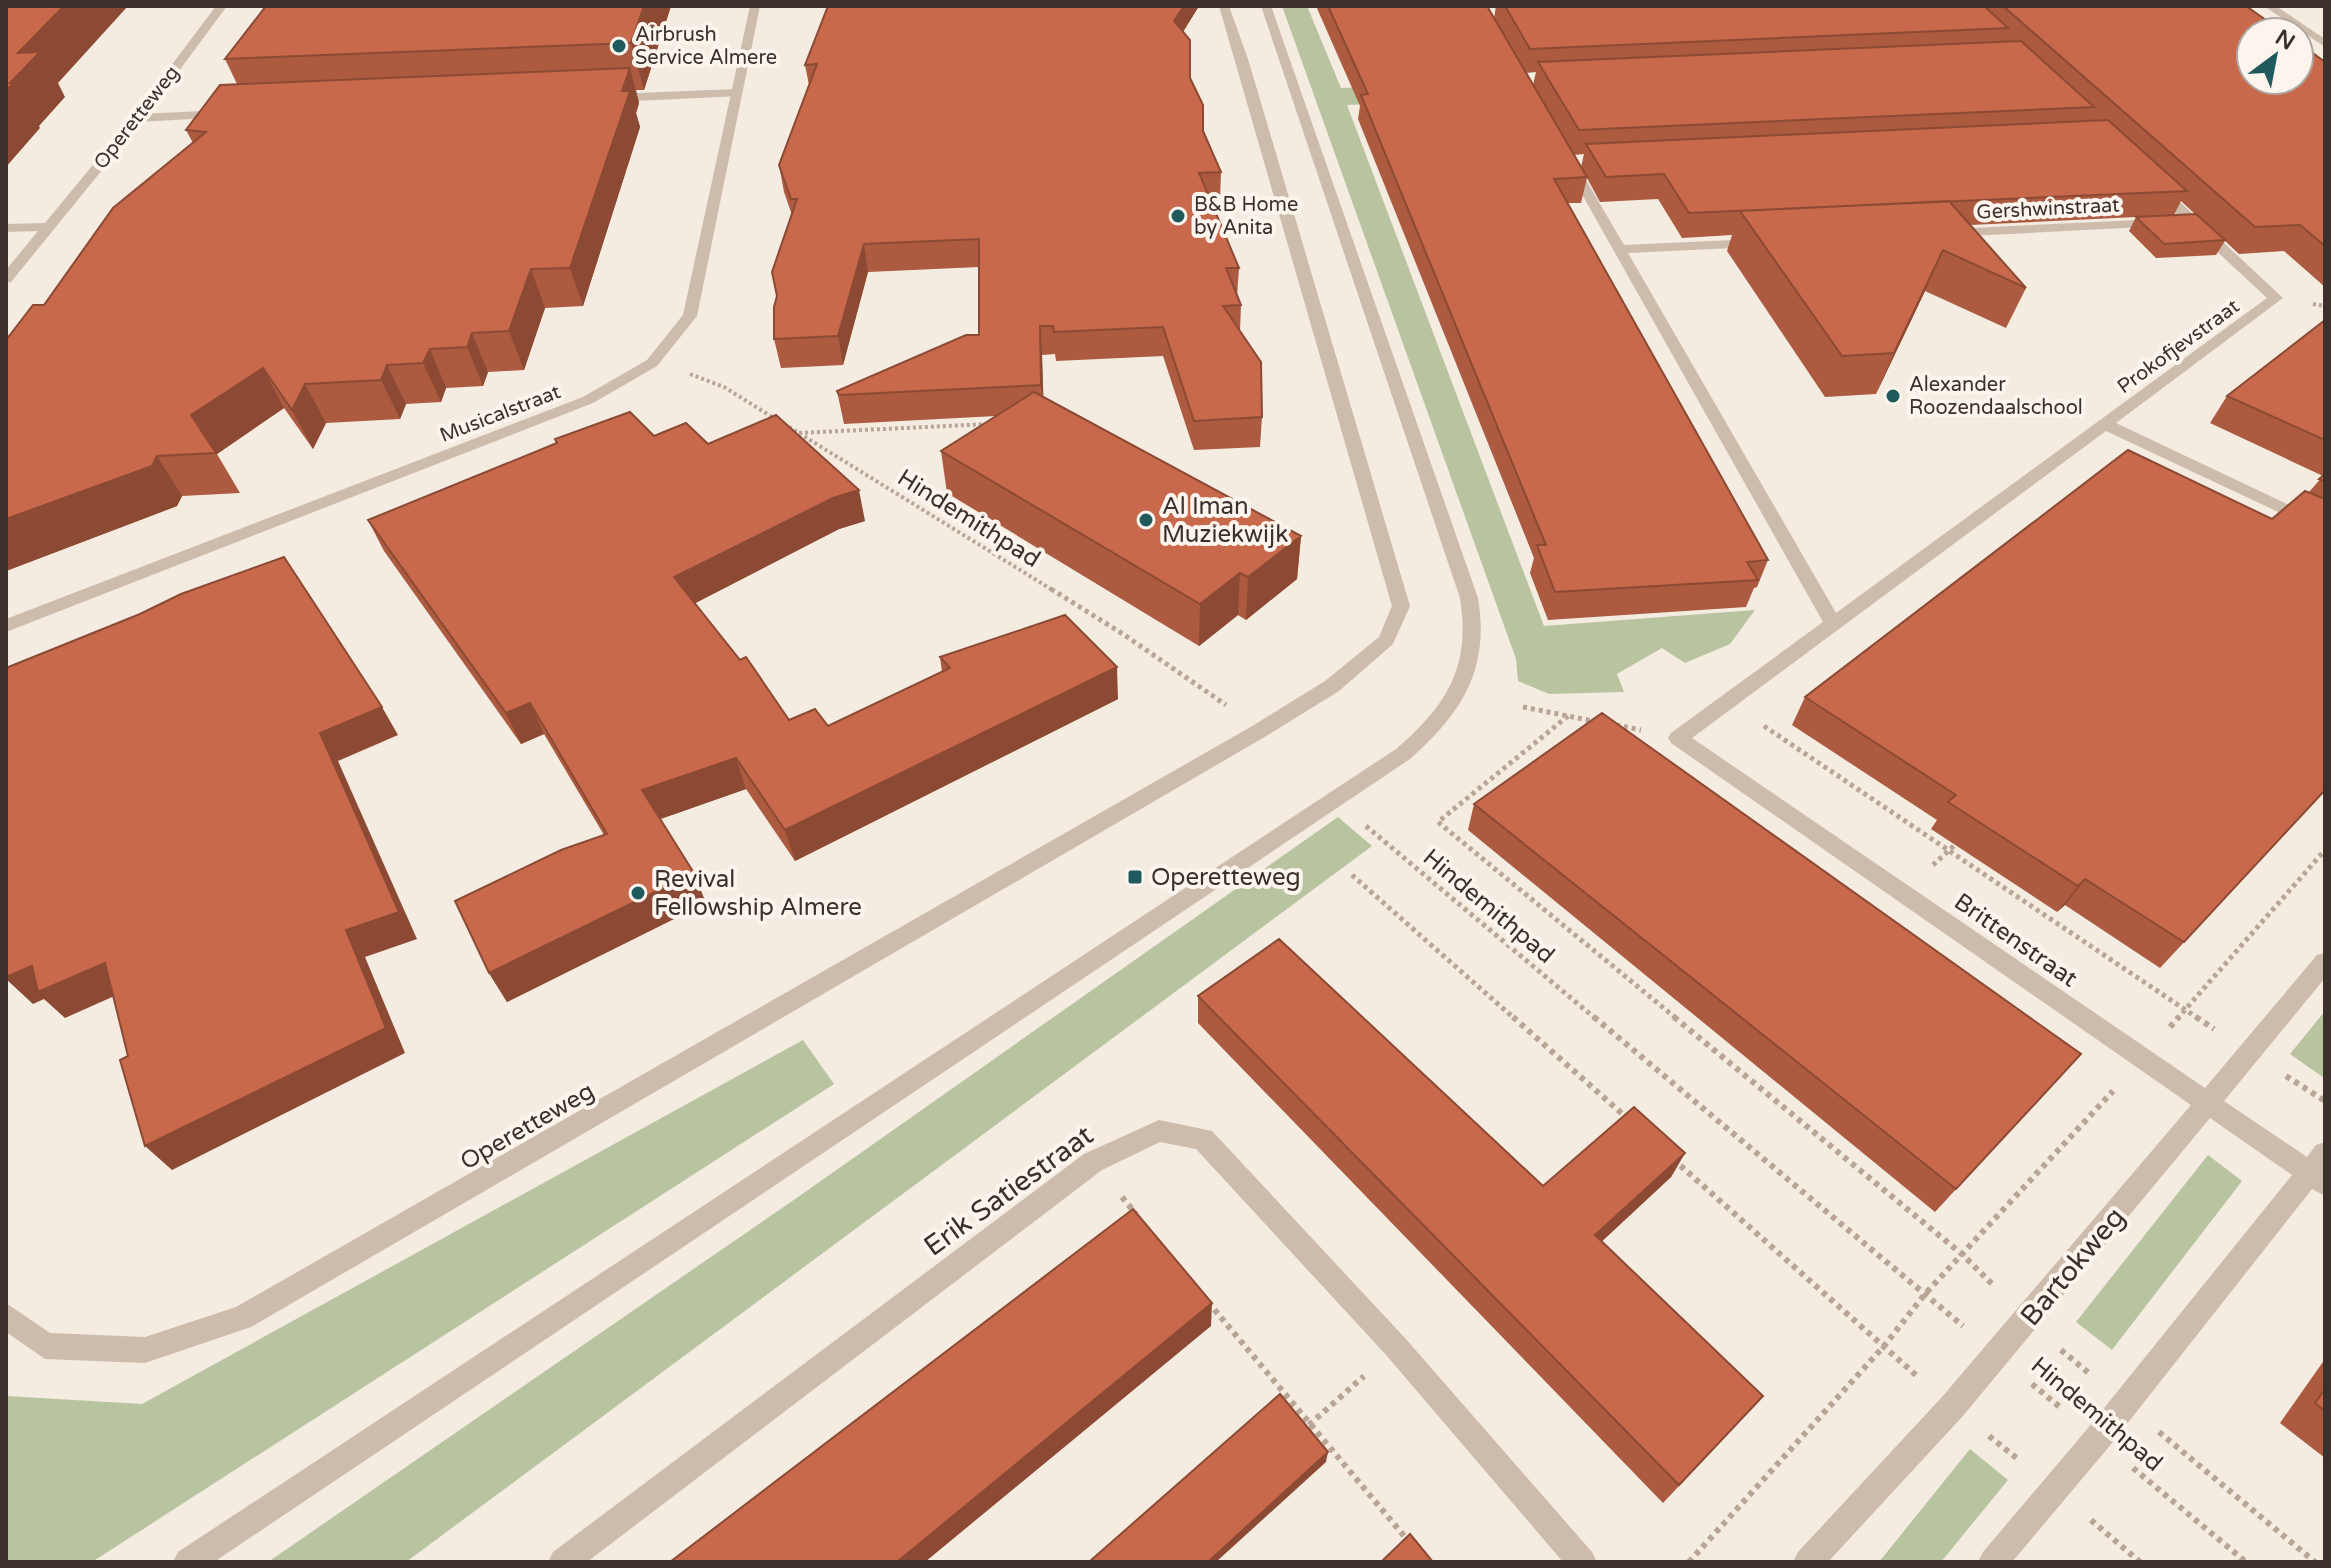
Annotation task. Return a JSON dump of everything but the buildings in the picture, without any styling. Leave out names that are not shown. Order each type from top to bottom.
[{"type":"street","name":"Operetteweg","points":[[6,279],[138,118],[222,6]]},
{"type":"street","name":"Musicalstraat","points":[[6,626],[588,400],[652,363],[690,316],[755,6]]},
{"type":"street","name":"Operetteweg","points":[[6,1316],[45,1346],[145,1350],[242,1318],[1261,730],[1332,686],[1387,640],[1401,606],[1224,6]]},
{"type":"street","points":[[188,1562],[1403,754],[1445,714],[1468,672],[1474,644],[1473,616],[1266,6]]},
{"type":"street","points":[[2269,6],[2325,44]]},
{"type":"street","points":[[595,99],[736,93]]},
{"type":"street","points":[[138,118],[233,114]]},
{"type":"street","points":[[1572,157],[1619,249],[1834,625]]},
{"type":"street","name":"Prokofjevstraat","points":[[1678,738],[2276,298],[2143,175]]},
{"type":"street","name":"Gershwinstraat","points":[[1937,234],[2192,221]]},
{"type":"street","points":[[6,228],[48,227]]},
{"type":"street","points":[[1619,249],[1762,242]]},
{"type":"street","points":[[2105,424],[2325,529]]},
{"type":"street","name":"Brittenstraat","points":[[1678,738],[2205,1104],[2320,1170]]},
{"type":"street","name":"Bartokweg","points":[[1808,1562],[1997,1355],[2325,962]]},
{"type":"street","name":"Erik Satiestraat","points":[[563,1562],[1093,1162],[1159,1131],[1203,1139],[1396,1347],[1582,1562]]},
{"type":"street","points":[[1993,1562],[2320,1170]]},
{"type":"path","name":"Hindemithpad","points":[[652,363],[724,387],[1123,634],[1261,730]]},
{"type":"path","points":[[798,433],[989,424]]},
{"type":"path","points":[[1728,701],[2184,1010],[2325,1101]]},
{"type":"path","points":[[1523,707],[1678,738]]},
{"type":"path","points":[[1568,716],[1438,822],[1963,1255],[2027,1320],[2315,1562]]},
{"type":"path","name":"Hindemithpad","points":[[1335,798],[2246,1562]]},
{"type":"path","points":[[1901,893],[1960,840]]},
{"type":"path","points":[[1689,1562],[1884,1346],[1925,1294],[2142,1060],[2325,850]]},
{"type":"path","points":[[1352,875],[1636,1126]]},
{"type":"path","points":[[1671,1158],[1952,1407],[2140,1562]]},
{"type":"path","points":[[1093,1162],[1142,1222]]},
{"type":"path","points":[[1201,1293],[1416,1551]]},
{"type":"path","points":[[1298,1435],[1396,1347]]},
{"type":"green space","points":[[1282,6],[1307,6],[1341,88],[1486,82],[1494,98],[1347,105],[1544,626],[1755,610],[1730,644],[1685,663],[1662,648],[1617,674],[1624,692],[1549,694],[1518,681],[1516,659]]},
{"type":"green space","points":[[1338,817],[1372,846],[406,1562],[268,1562],[798,1197]]},
{"type":"green space","points":[[2325,1011],[2325,1078],[2324,1078],[2290,1054]]},
{"type":"green space","points":[[803,1040],[834,1084],[92,1562],[6,1562],[6,1396],[142,1404]]},
{"type":"green space","points":[[2208,1155],[2242,1181],[2112,1350],[2076,1322]]},
{"type":"green space","points":[[1970,1449],[2008,1480],[1941,1562],[1879,1562]]},
{"type":"place","name":"Airbrush Service Almere","points":[[619,46]]},
{"type":"place","name":"B&B Home by Anita","points":[[1178,216]]},
{"type":"place","name":"Alexander Roozendaalschool","points":[[1893,396]]},
{"type":"place","name":"Al Iman Muziekwijk","points":[[1146,520]]},
{"type":"place","name":"Operetteweg","points":[[1135,877]]},
{"type":"place","name":"Revival Fellowship Almere","points":[[638,893]]}]
